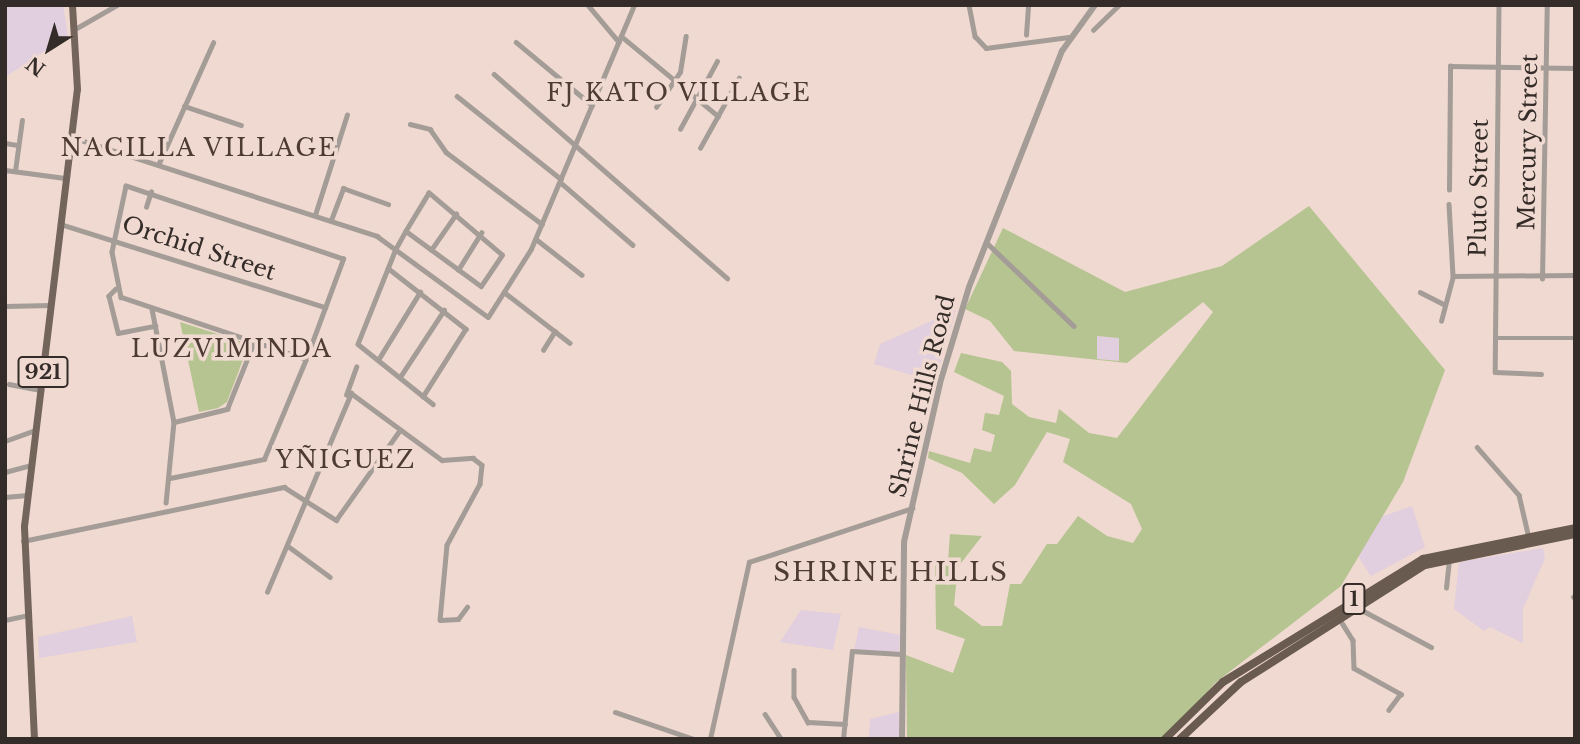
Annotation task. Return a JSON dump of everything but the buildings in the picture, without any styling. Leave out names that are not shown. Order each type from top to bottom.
[{"type":"highway","name":"1","points":[[1354,604],[1448,556],[1575,528]]},
{"type":"highway","name":"1","points":[[1165,739],[1223,682],[1436,553],[1529,538],[1575,534]]},
{"type":"highway","name":"1","points":[[1180,739],[1237,685],[1336,615]]},
{"type":"main road","name":"921","points":[[34,739],[23,541],[71,137],[75,29],[72,5]]},
{"type":"street","points":[[75,29],[117,5]]},
{"type":"street","points":[[587,5],[620,39],[676,78],[718,116]]},
{"type":"street","points":[[71,137],[331,220],[396,248],[488,317],[535,239],[634,5]]},
{"type":"street","points":[[969,5],[975,36],[986,48],[1070,37]]},
{"type":"street","points":[[1026,35],[1028,5]]},
{"type":"street","name":"Shrine Hills Road","points":[[902,739],[901,654],[912,508],[950,344],[987,243],[1070,37],[1095,5]]},
{"type":"street","points":[[1093,30],[1119,5]]},
{"type":"street","name":"Pluto Street","points":[[1499,5],[1495,372],[1541,374]]},
{"type":"street","name":"Mercury Street","points":[[1542,279],[1547,5]]},
{"type":"street","points":[[656,107],[676,78],[686,36]]},
{"type":"street","points":[[159,163],[213,43]]},
{"type":"street","points":[[516,43],[592,105]]},
{"type":"street","points":[[680,129],[717,61]]},
{"type":"street","points":[[1449,190],[1450,66],[1575,68]]},
{"type":"street","points":[[494,74],[577,141],[727,278]]},
{"type":"street","points":[[700,148],[739,78]]},
{"type":"street","points":[[457,96],[560,180],[633,245]]},
{"type":"street","points":[[184,106],[241,125]]},
{"type":"street","points":[[315,215],[346,115]]},
{"type":"street","points":[[15,171],[22,120]]},
{"type":"street","points":[[410,124],[430,129],[446,152],[541,224]]},
{"type":"street","points":[[5,143],[18,145]]},
{"type":"street","points":[[5,170],[66,178]]},
{"type":"street","points":[[170,478],[264,458],[306,359],[343,257],[126,186],[113,238],[116,289],[124,299],[306,359]]},
{"type":"street","points":[[331,220],[343,188],[388,204]]},
{"type":"street","points":[[146,207],[151,192]]},
{"type":"street","points":[[406,231],[481,286],[494,272],[502,255],[481,233],[429,192],[406,231],[396,248],[358,344],[433,404]]},
{"type":"street","points":[[1441,321],[1453,276],[1449,204]]},
{"type":"street","points":[[431,250],[456,214]]},
{"type":"street","name":"Orchid Street","points":[[60,224],[113,238],[326,307]]},
{"type":"street","points":[[458,270],[481,233]]},
{"type":"street","points":[[535,239],[582,275]]},
{"type":"street","points":[[987,243],[1074,326]]},
{"type":"street","points":[[388,268],[466,329],[424,397]]},
{"type":"street","points":[[1453,276],[1496,280],[1575,275]]},
{"type":"street","points":[[116,289],[109,296],[118,333],[155,327]]},
{"type":"street","points":[[378,360],[420,292]]},
{"type":"street","points":[[504,292],[570,342]]},
{"type":"street","points":[[1420,292],[1444,304]]},
{"type":"street","points":[[5,306],[51,305]]},
{"type":"street","points":[[152,308],[174,422],[166,503]]},
{"type":"street","points":[[400,377],[444,310]]},
{"type":"street","points":[[542,350],[555,331]]},
{"type":"street","points":[[1495,338],[1575,338]]},
{"type":"street","points":[[174,422],[227,409],[254,342]]},
{"type":"street","points":[[268,592],[356,367]]},
{"type":"street","points":[[9,383],[41,390]]},
{"type":"street","points":[[346,396],[354,394],[442,460],[473,458],[482,465],[480,484],[446,545],[440,620],[458,619],[467,607]]},
{"type":"street","points":[[5,441],[36,430]]},
{"type":"street","points":[[23,541],[284,487],[305,499],[326,517],[338,518],[400,430]]},
{"type":"street","points":[[1477,447],[1519,495],[1529,538]]},
{"type":"street","points":[[5,472],[31,464]]},
{"type":"street","points":[[5,497],[27,495]]},
{"type":"street","points":[[710,739],[749,562],[912,508]]},
{"type":"street","points":[[288,546],[330,578]]},
{"type":"street","points":[[1446,588],[1448,556]]},
{"type":"street","points":[[1354,604],[1431,647]]},
{"type":"street","points":[[5,620],[29,615]]},
{"type":"street","points":[[1336,615],[1353,640],[1354,668],[1401,694],[1389,710]]},
{"type":"street","points":[[843,739],[852,651],[901,654]]},
{"type":"street","points":[[794,670],[793,697],[808,722],[845,724]]},
{"type":"street","points":[[615,712],[694,739]]},
{"type":"street","points":[[765,714],[781,739]]},
{"type":"shaded area","points":[[5,5],[63,5],[68,36],[5,77]]},
{"type":"shaded area","points":[[956,310],[935,382],[874,364],[880,344]]},
{"type":"shaded area","points":[[1096,336],[1119,338],[1119,361],[1097,359]]},
{"type":"shaded area","points":[[1412,506],[1425,547],[1371,576],[1349,543],[1375,519]]},
{"type":"shaded area","points":[[1543,548],[1545,558],[1523,609],[1523,643],[1490,627],[1484,631],[1454,609],[1459,562]]},
{"type":"shaded area","points":[[801,610],[841,614],[833,650],[780,642]]},
{"type":"shaded area","points":[[132,616],[137,642],[39,658],[38,637]]},
{"type":"shaded area","points":[[859,627],[900,635],[899,653],[854,651]]},
{"type":"shaded area","points":[[899,712],[899,739],[869,739],[870,719]]},
{"type":"green space","points":[[1309,206],[1445,370],[1403,482],[1341,586],[1215,683],[1167,739],[907,739],[906,655],[953,673],[965,639],[936,629],[935,562],[948,561],[950,534],[982,536],[958,567],[954,605],[982,626],[1002,626],[1010,584],[1021,584],[1047,544],[1057,544],[1078,516],[1107,536],[1133,543],[1142,529],[1131,504],[1063,462],[1070,439],[1047,432],[1015,485],[994,504],[962,473],[928,458],[929,451],[970,463],[974,448],[991,452],[995,435],[982,430],[985,413],[999,415],[1004,396],[954,372],[961,353],[1002,362],[1011,371],[1012,404],[1029,417],[1056,423],[1059,409],[1089,433],[1117,438],[1213,312],[1203,302],[1127,363],[1014,351],[990,321],[965,309],[1003,228],[1125,292],[1222,266]],"holes":[[[1097,336],[1119,338],[1119,361],[1097,359]]]},
{"type":"green space","points":[[180,322],[249,344],[227,402],[218,408],[199,412]]},
{"type":"district","name":"FJ KATO VILLAGE","points":[[679,93]]},
{"type":"district","name":"NACILLA VILLAGE","points":[[199,148]]},
{"type":"district","name":"LUZVIMINDA","points":[[232,349]]},
{"type":"district","name":"YÑIGUEZ","points":[[346,460]]},
{"type":"district","name":"SHRINE HILLS","points":[[891,573]]}]
